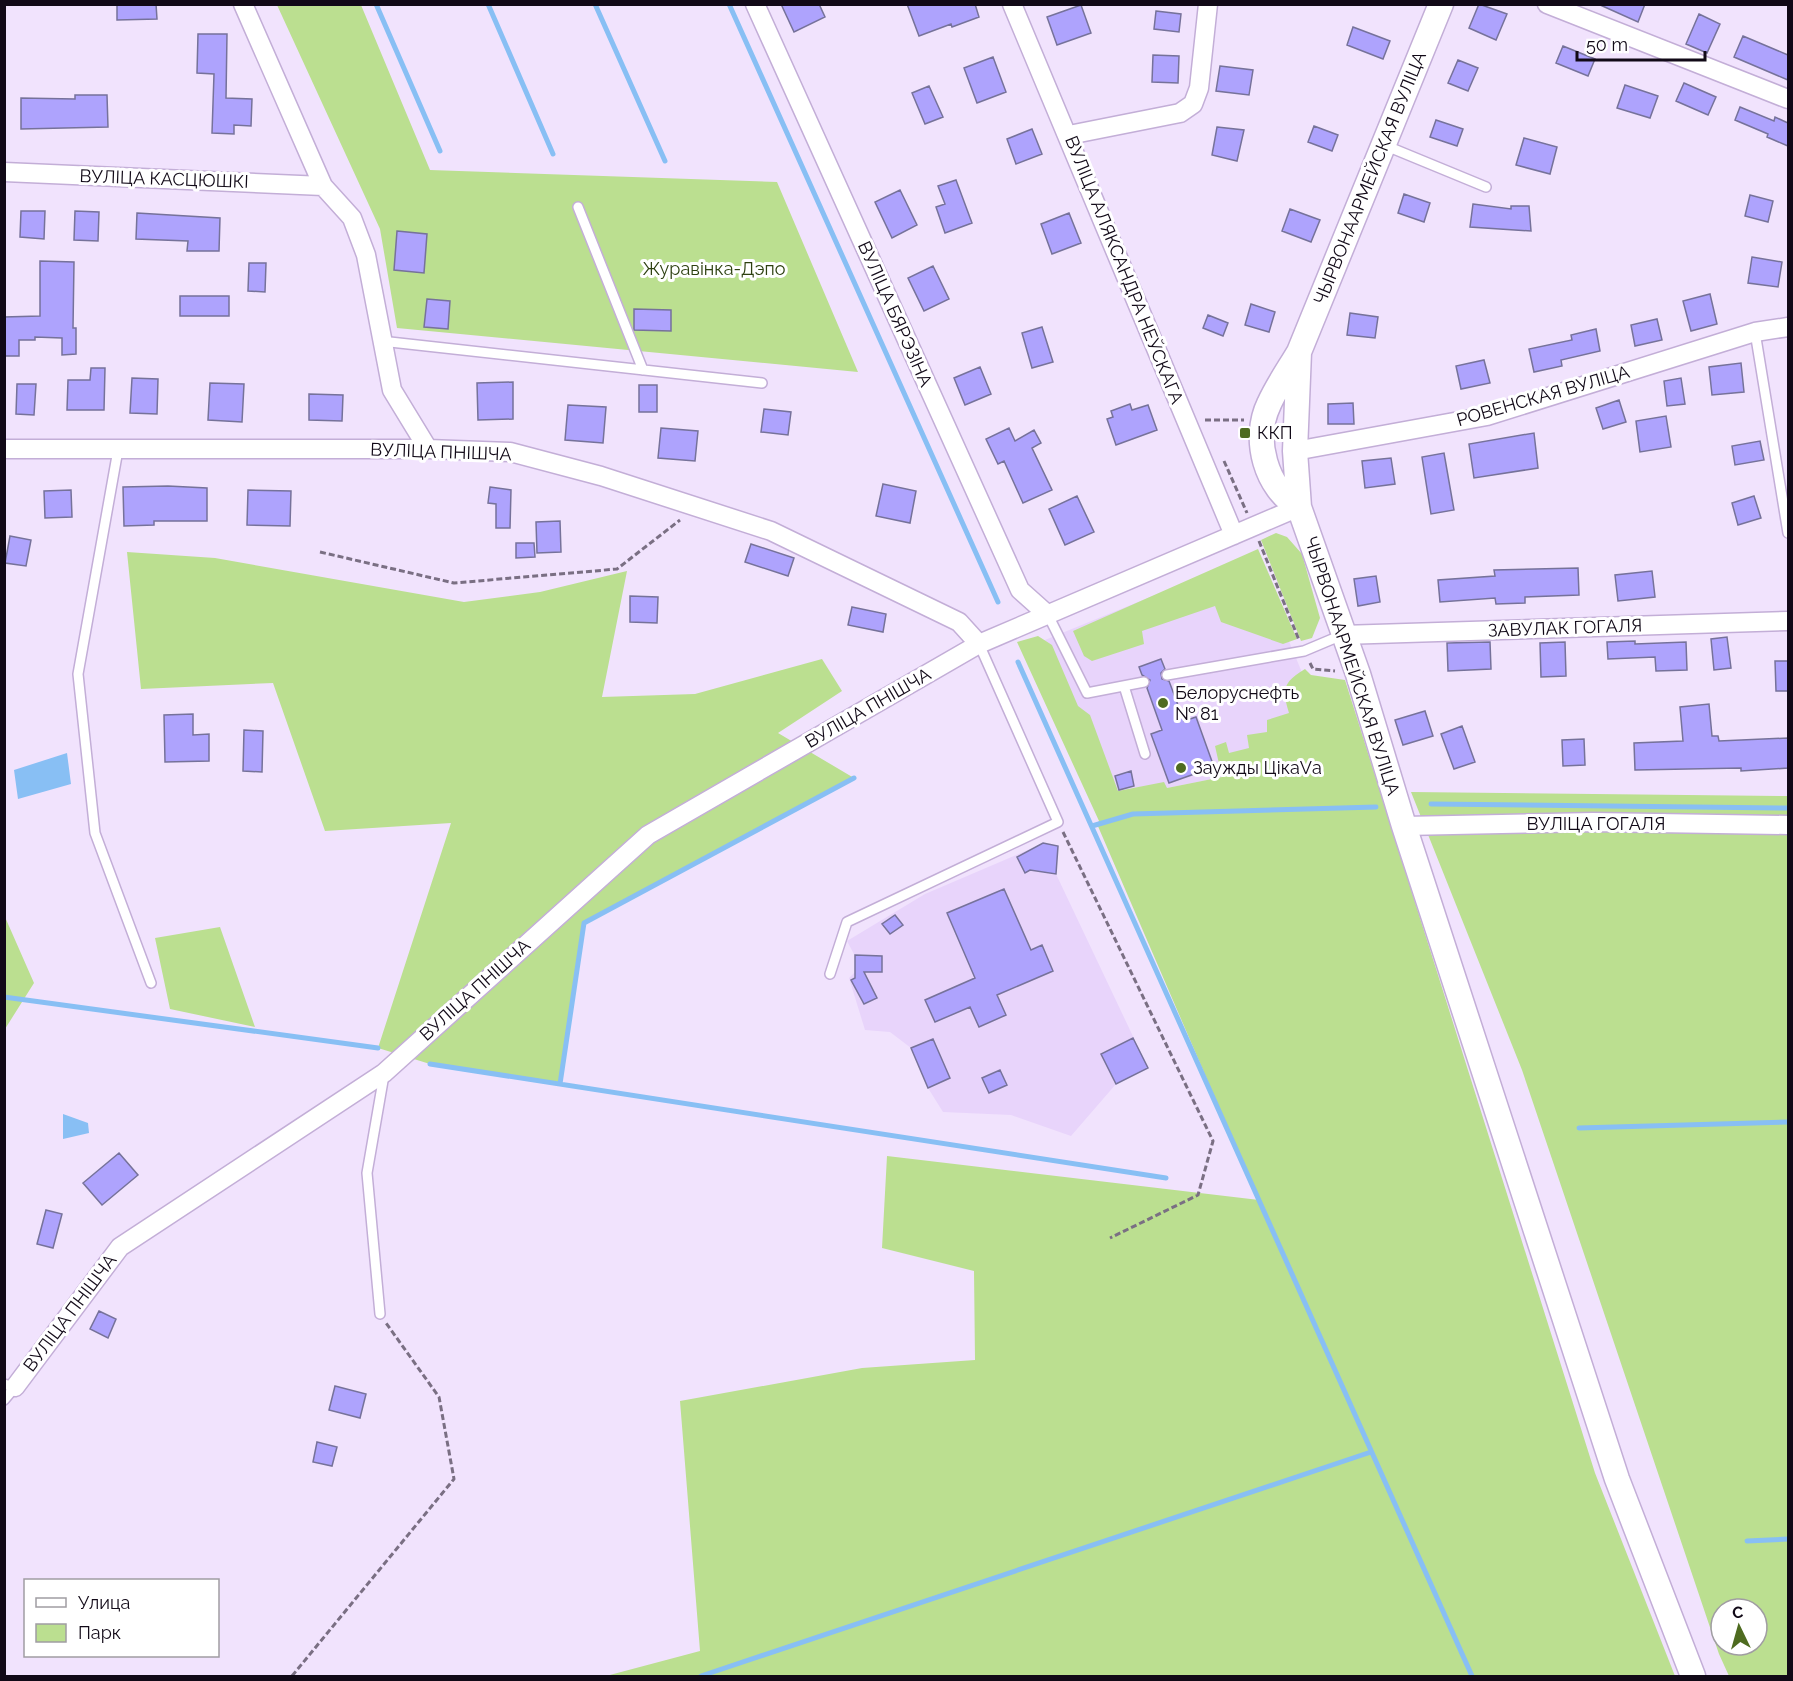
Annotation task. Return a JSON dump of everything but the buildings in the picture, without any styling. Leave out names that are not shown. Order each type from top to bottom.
[{"type":"main road","name":"ЧЫРВОНААРМЕЙСКАЯ ВУЛІЦА","points":[[1299,507],[1281,494],[1267,469],[1263,445],[1264,420],[1268,405],[1299,352],[1441,4]]},
{"type":"main road","name":"ЧЫРВОНААРМЕЙСКАЯ ВУЛІЦА","points":[[1299,352],[1295,451],[1299,507],[1342,635],[1358,674],[1404,826],[1617,1479],[1693,1677]]},
{"type":"street","points":[[243,4],[323,186],[352,218],[366,255],[392,390],[428,449]]},
{"type":"street","name":"ВУЛІЦА БЯРЭЗІНА","points":[[755,4],[1020,590],[1048,615]]},
{"type":"street","name":"ВУЛІЦА АЛЯКСАНДРА НЕЎСКАГА","points":[[1012,4],[1069,135],[1234,535]]},
{"type":"street","points":[[1069,135],[1180,113],[1193,104],[1199,88],[1208,4]]},
{"type":"street","points":[[1547,4],[1788,99]]},
{"type":"street","name":"ВУЛІЦА КАСЦЮШКІ","points":[[4,172],[323,186]]},
{"type":"street","name":"РОВЕНСКАЯ ВУЛІЦА","points":[[1295,451],[1487,416],[1755,332],[1788,327]]},
{"type":"street","name":"ВУЛІЦА ПНІШЧА","points":[[4,449],[428,449],[510,452],[601,476],[781,536],[958,622],[979,644]]},
{"type":"street","name":"ВУЛІЦА ПНІШЧА","points":[[8,1390],[120,1247],[384,1073],[648,835],[979,644],[1299,507]]},
{"type":"street","name":"ЗАВУЛАК ГОГАЛЯ","points":[[1342,635],[1788,621]]},
{"type":"street","name":"ВУЛІЦА ГОГАЛЯ","points":[[1404,826],[1593,822],[1788,825]]},
{"type":"lane","points":[[1384,146],[1486,187]]},
{"type":"lane","points":[[578,207],[643,370]]},
{"type":"lane","points":[[1755,332],[1788,533]]},
{"type":"lane","points":[[381,341],[762,383]]},
{"type":"lane","points":[[118,450],[78,674],[96,833],[151,983]]},
{"type":"lane","points":[[1048,615],[1087,693],[1144,682]]},
{"type":"lane","points":[[1167,675],[1304,651],[1342,635]]},
{"type":"lane","points":[[830,974],[847,922],[1058,822],[979,644]]},
{"type":"lane","points":[[1124,686],[1145,754]]},
{"type":"lane","points":[[380,1314],[367,1173],[384,1073]]},
{"type":"path","points":[[1186,419],[1264,420]]},
{"type":"path","points":[[1206,420],[1210,431]]},
{"type":"path","points":[[1220,452],[1313,669],[1358,674]]},
{"type":"path","points":[[320,552],[454,583],[617,569],[696,508]]},
{"type":"path","points":[[1058,822],[1213,1141],[1198,1194],[1110,1238]]},
{"type":"path","points":[[292,1677],[454,1479],[439,1397],[380,1314]]},
{"type":"shaded area","points":[[1253,555],[1336,754],[1108,800],[1040,642]]},
{"type":"shaded area","points":[[1044,843],[1058,846],[1056,874],[1148,1068],[1116,1084],[1071,1136],[1011,1115],[943,1112],[928,1088],[911,1048],[890,1032],[865,1030],[849,978],[855,972],[855,956],[847,941],[925,894]]},
{"type":"green space","name":"Журавінка-Дэпо","points":[[277,5],[361,5],[430,170],[777,182],[858,372],[397,328],[380,229]]},
{"type":"green space","points":[[1276,533],[1287,537],[1302,554],[1320,618],[1312,638],[1301,641],[1261,540]]},
{"type":"green space","points":[[1258,549],[1297,639],[1283,644],[1221,622],[1215,606],[1142,631],[1144,644],[1092,661],[1084,656],[1073,631]]},
{"type":"green space","points":[[127,552],[215,558],[464,602],[540,592],[627,571],[602,697],[695,694],[822,659],[842,691],[778,733],[854,778],[584,923],[560,1084],[430,1064],[378,1048],[451,823],[325,831],[273,683],[141,689]]},
{"type":"green space","points":[[1038,636],[1052,645],[1078,706],[1090,715],[1118,791],[1164,782],[1167,788],[1222,777],[1215,746],[1226,742],[1229,753],[1249,748],[1247,735],[1267,732],[1267,720],[1289,713],[1285,698],[1286,688],[1297,674],[1305,669],[1311,675],[1345,680],[1595,1473],[1675,1676],[606,1676],[700,1651],[680,1401],[862,1368],[975,1360],[974,1271],[882,1248],[887,1156],[1259,1200],[1097,824],[1099,821],[1017,642]]},
{"type":"green space","points":[[1411,792],[1788,796],[1788,1676],[1729,1676],[1720,1657],[1769,1657],[1769,1597],[1709,1597],[1709,1624],[1522,1070]]},
{"type":"green space","points":[[5,917],[34,983],[4,1029]]},
{"type":"green space","points":[[220,927],[255,1027],[170,1009],[155,938]]},
{"type":"water","points":[[67,753],[71,784],[18,799],[14,770]]},
{"type":"water","points":[[63,1114],[88,1123],[89,1133],[63,1139]]},
{"type":"waterway","points":[[376,4],[440,151]]},
{"type":"waterway","points":[[488,4],[553,154]]},
{"type":"waterway","points":[[595,4],[665,161]]},
{"type":"waterway","points":[[729,4],[998,602]]},
{"type":"waterway","points":[[1018,662],[1472,1676]]},
{"type":"waterway","points":[[560,1084],[584,923],[854,778]]},
{"type":"waterway","points":[[1431,804],[1788,808]]},
{"type":"waterway","points":[[1092,826],[1133,814],[1376,807]]},
{"type":"waterway","points":[[4,997],[378,1048]]},
{"type":"waterway","points":[[430,1064],[1166,1178]]},
{"type":"waterway","points":[[1579,1128],[1788,1122]]},
{"type":"waterway","points":[[701,1676],[1371,1452]]},
{"type":"waterway","points":[[1747,1541],[1788,1539]]},
{"type":"place","name":"ККП","points":[[1245,433]]},
{"type":"place","name":"Белоруснефть № 81","points":[[1163,703]]},
{"type":"place","name":"Заужды ЦікаVа","points":[[1181,768]]}]
